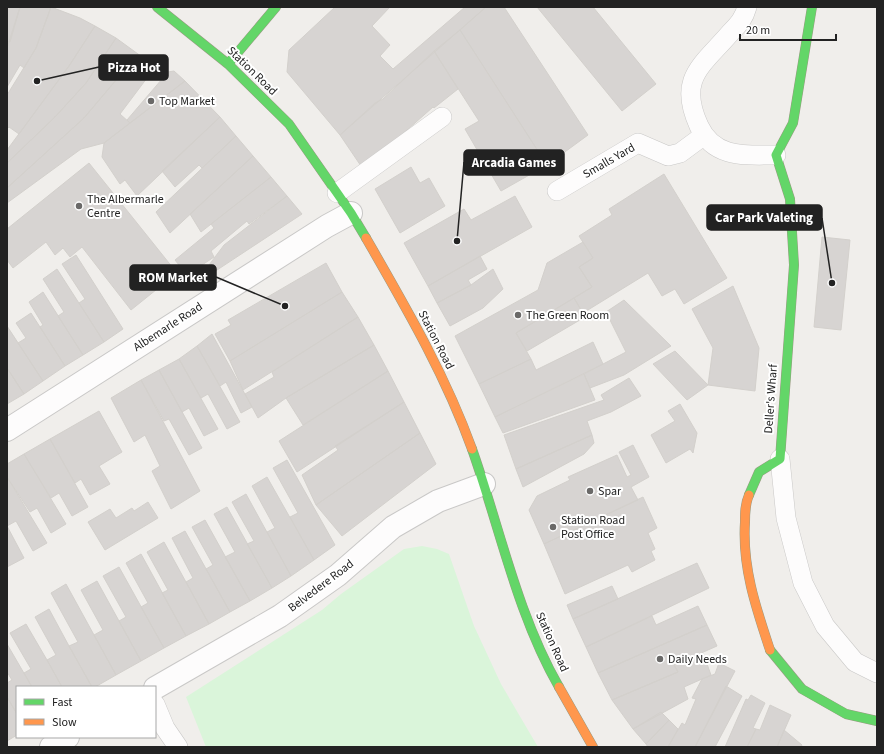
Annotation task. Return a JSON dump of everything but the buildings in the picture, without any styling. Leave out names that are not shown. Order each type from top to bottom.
[{"type":"main road","name":"Station Road","points":[[157,7],[228,64],[289,124],[351,213],[410,314],[452,396],[484,484],[518,595],[546,663],[593,747]]},
{"type":"main road","points":[[228,64],[276,7]]},
{"type":"main road","points":[[776,154],[793,123],[812,7]]},
{"type":"main road","name":"Deller's Wharf","points":[[776,154],[790,199],[794,265],[780,459]]},
{"type":"main road","points":[[780,459],[759,472],[746,502],[744,539],[750,592],[770,651],[802,689],[846,714],[877,721]]},
{"type":"street","name":"Albemarle Road","points":[[7,430],[327,226],[351,213]]},
{"type":"street","name":"Belvedere Road","points":[[156,687],[280,616],[338,575],[393,528],[438,501],[484,484]]},
{"type":"street","points":[[51,747],[66,738]]},
{"type":"lane","points":[[747,7],[744,18],[702,64],[689,88],[691,109],[704,136],[719,149],[737,155],[776,154]]},
{"type":"lane","points":[[338,193],[442,117]]},
{"type":"lane","name":"Smalls Yard","points":[[557,191],[638,143],[668,156],[680,153],[704,136]]},
{"type":"lane","points":[[780,459],[786,518],[803,583],[825,626],[855,662],[877,674]]},
{"type":"lane","points":[[156,706],[166,728],[178,747]]},
{"type":"green space","points":[[422,546],[437,549],[449,554],[474,626],[501,684],[538,747],[206,747],[186,697],[322,610],[341,594],[404,549]]},
{"type":"traffic: fast","points":[[157,7],[228,64],[289,124],[351,213],[366,238]]},
{"type":"traffic: fast","points":[[228,64],[276,7]]},
{"type":"traffic: fast","points":[[749,495],[759,472],[780,459],[794,265],[790,199],[776,155],[793,123],[812,7]]},
{"type":"traffic: fast","points":[[472,449],[520,600],[544,659],[559,687]]},
{"type":"traffic: fast","points":[[770,650],[802,689],[846,714],[877,721]]},
{"type":"traffic: slow","points":[[366,238],[424,341],[450,394],[472,449]]},
{"type":"traffic: slow","points":[[749,495],[745,512],[745,539],[748,571],[755,603],[770,650]]},
{"type":"traffic: slow","points":[[559,687],[593,747]]},
{"type":"place","name":"Pizza Hot","points":[[37,81]]},
{"type":"place","name":"Top Market","points":[[151,101]]},
{"type":"place","name":"The Albermarle Centre","points":[[79,206]]},
{"type":"place","name":"Arcadia Games","points":[[457,241]]},
{"type":"place","name":"Car Park Valeting","points":[[832,283]]},
{"type":"place","name":"ROM Market","points":[[285,306]]},
{"type":"place","name":"The Green Room","points":[[518,315]]},
{"type":"place","name":"Spar","points":[[590,491]]},
{"type":"place","name":"Station Road Post Office","points":[[553,527]]},
{"type":"place","name":"Daily Needs","points":[[660,659]]}]
